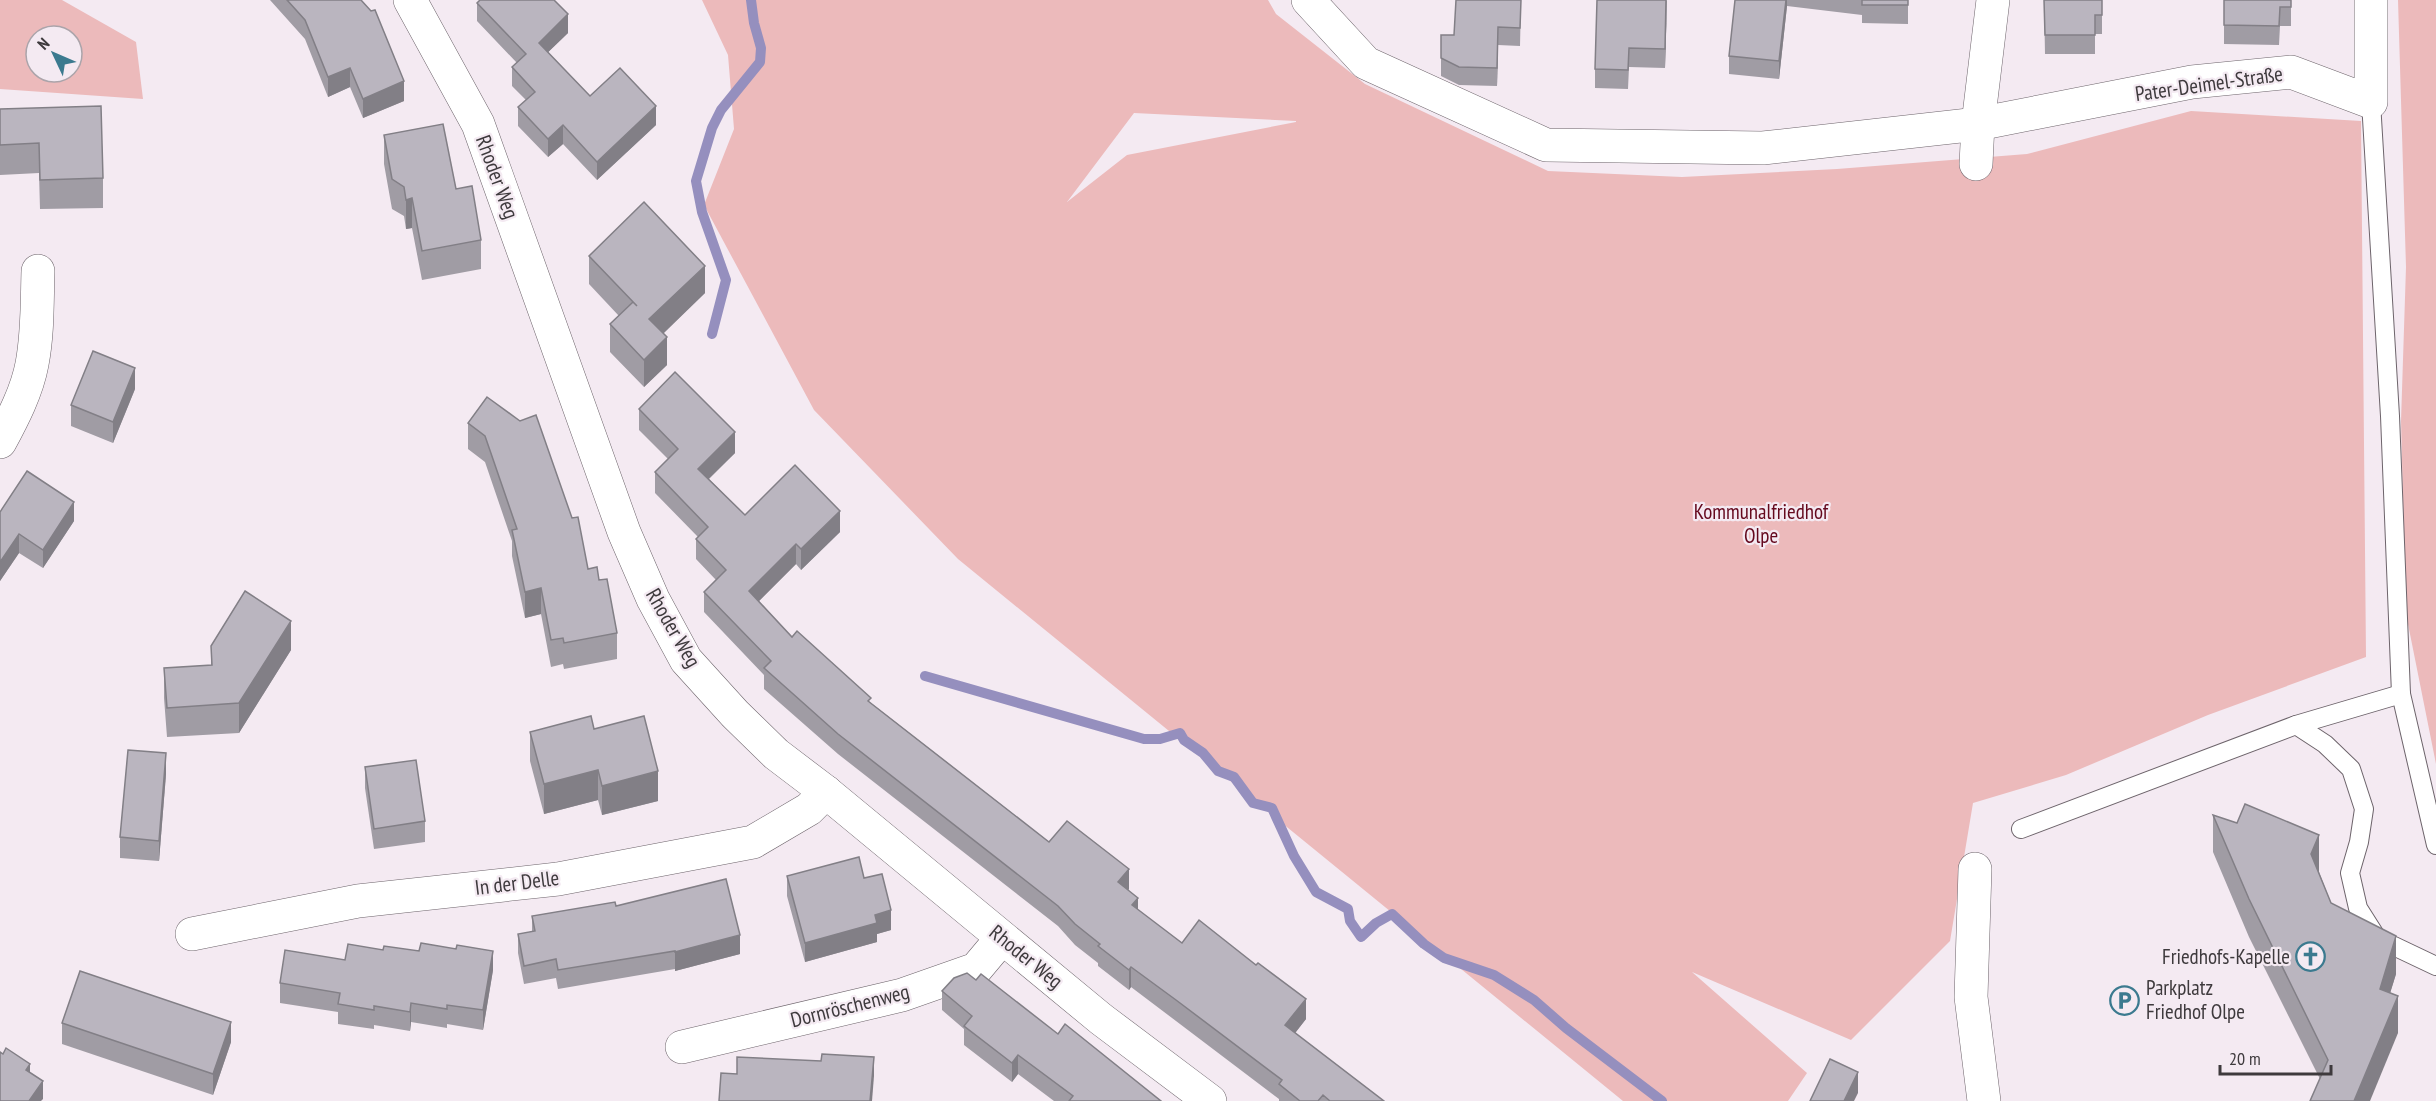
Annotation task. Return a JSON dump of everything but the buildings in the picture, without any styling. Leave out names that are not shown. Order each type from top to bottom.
[{"type":"street","name":"Rhoder Weg","points":[[410,0],[478,124],[620,521],[653,599],[686,660],[735,714],[776,754],[826,792],[1101,1019],[1210,1101]]},
{"type":"street","name":"Pater-Deimel-Straße","points":[[1308,0],[1366,63],[1546,145],[1763,148],[1978,124],[2193,82],[2292,72],[2371,102]]},
{"type":"street","points":[[1976,164],[1978,124],[1992,0]]},
{"type":"street","points":[[2371,0],[2371,102]]},
{"type":"street","points":[[0,442],[14,416],[32,366],[37,319],[38,271]]},
{"type":"street","name":"In der Delle","points":[[192,934],[357,901],[558,879],[753,842],[809,809],[826,792]]},
{"type":"street","points":[[1975,870],[1971,997],[1984,1101]]},
{"type":"street","name":"Dornröschenweg","points":[[682,1047],[912,991],[976,969],[1002,938]]},
{"type":"lane","points":[[2371,102],[2390,416],[2401,694],[2436,845]]},
{"type":"lane","points":[[2021,829],[2296,725],[2401,694]]},
{"type":"lane","points":[[2296,725],[2325,744],[2351,769],[2364,809],[2359,842],[2350,873],[2358,908],[2377,938],[2436,966]]},
{"type":"green space","points":[[0,0],[62,0],[136,42],[143,99],[0,89]]},
{"type":"green space","name":"Kommunalfriedhof Olpe","points":[[702,0],[1268,0],[1276,14],[1365,84],[1548,171],[1682,177],[1837,169],[2027,154],[2191,111],[2361,121],[2366,657],[2208,715],[2066,775],[1973,803],[1950,941],[1851,1040],[1692,972],[1807,1073],[1788,1101],[1623,1101],[958,559],[814,410],[704,205],[734,129],[728,55]],"holes":[[[1134,113],[1296,121],[1127,155],[1067,202]]]},
{"type":"green space","points":[[2398,0],[2436,0],[2436,764],[2406,614],[2401,421],[2406,267]]},
{"type":"waterway","points":[[712,334],[726,280],[702,212],[696,181],[712,128],[721,110],[760,62],[761,48],[751,0]]},
{"type":"waterway","points":[[925,676],[1144,739],[1160,739],[1180,733],[1184,740],[1203,753],[1218,771],[1234,777],[1253,803],[1272,808],[1294,856],[1316,892],[1348,909],[1350,921],[1361,937],[1376,923],[1392,914],[1424,944],[1444,958],[1494,975],[1534,1000],[1566,1028],[1662,1101]]},
{"type":"place","name":"Friedhofs-Kapelle","points":[[2311,957]]},
{"type":"place","name":"Parkplatz Friedhof Olpe","points":[[2125,1000]]}]
